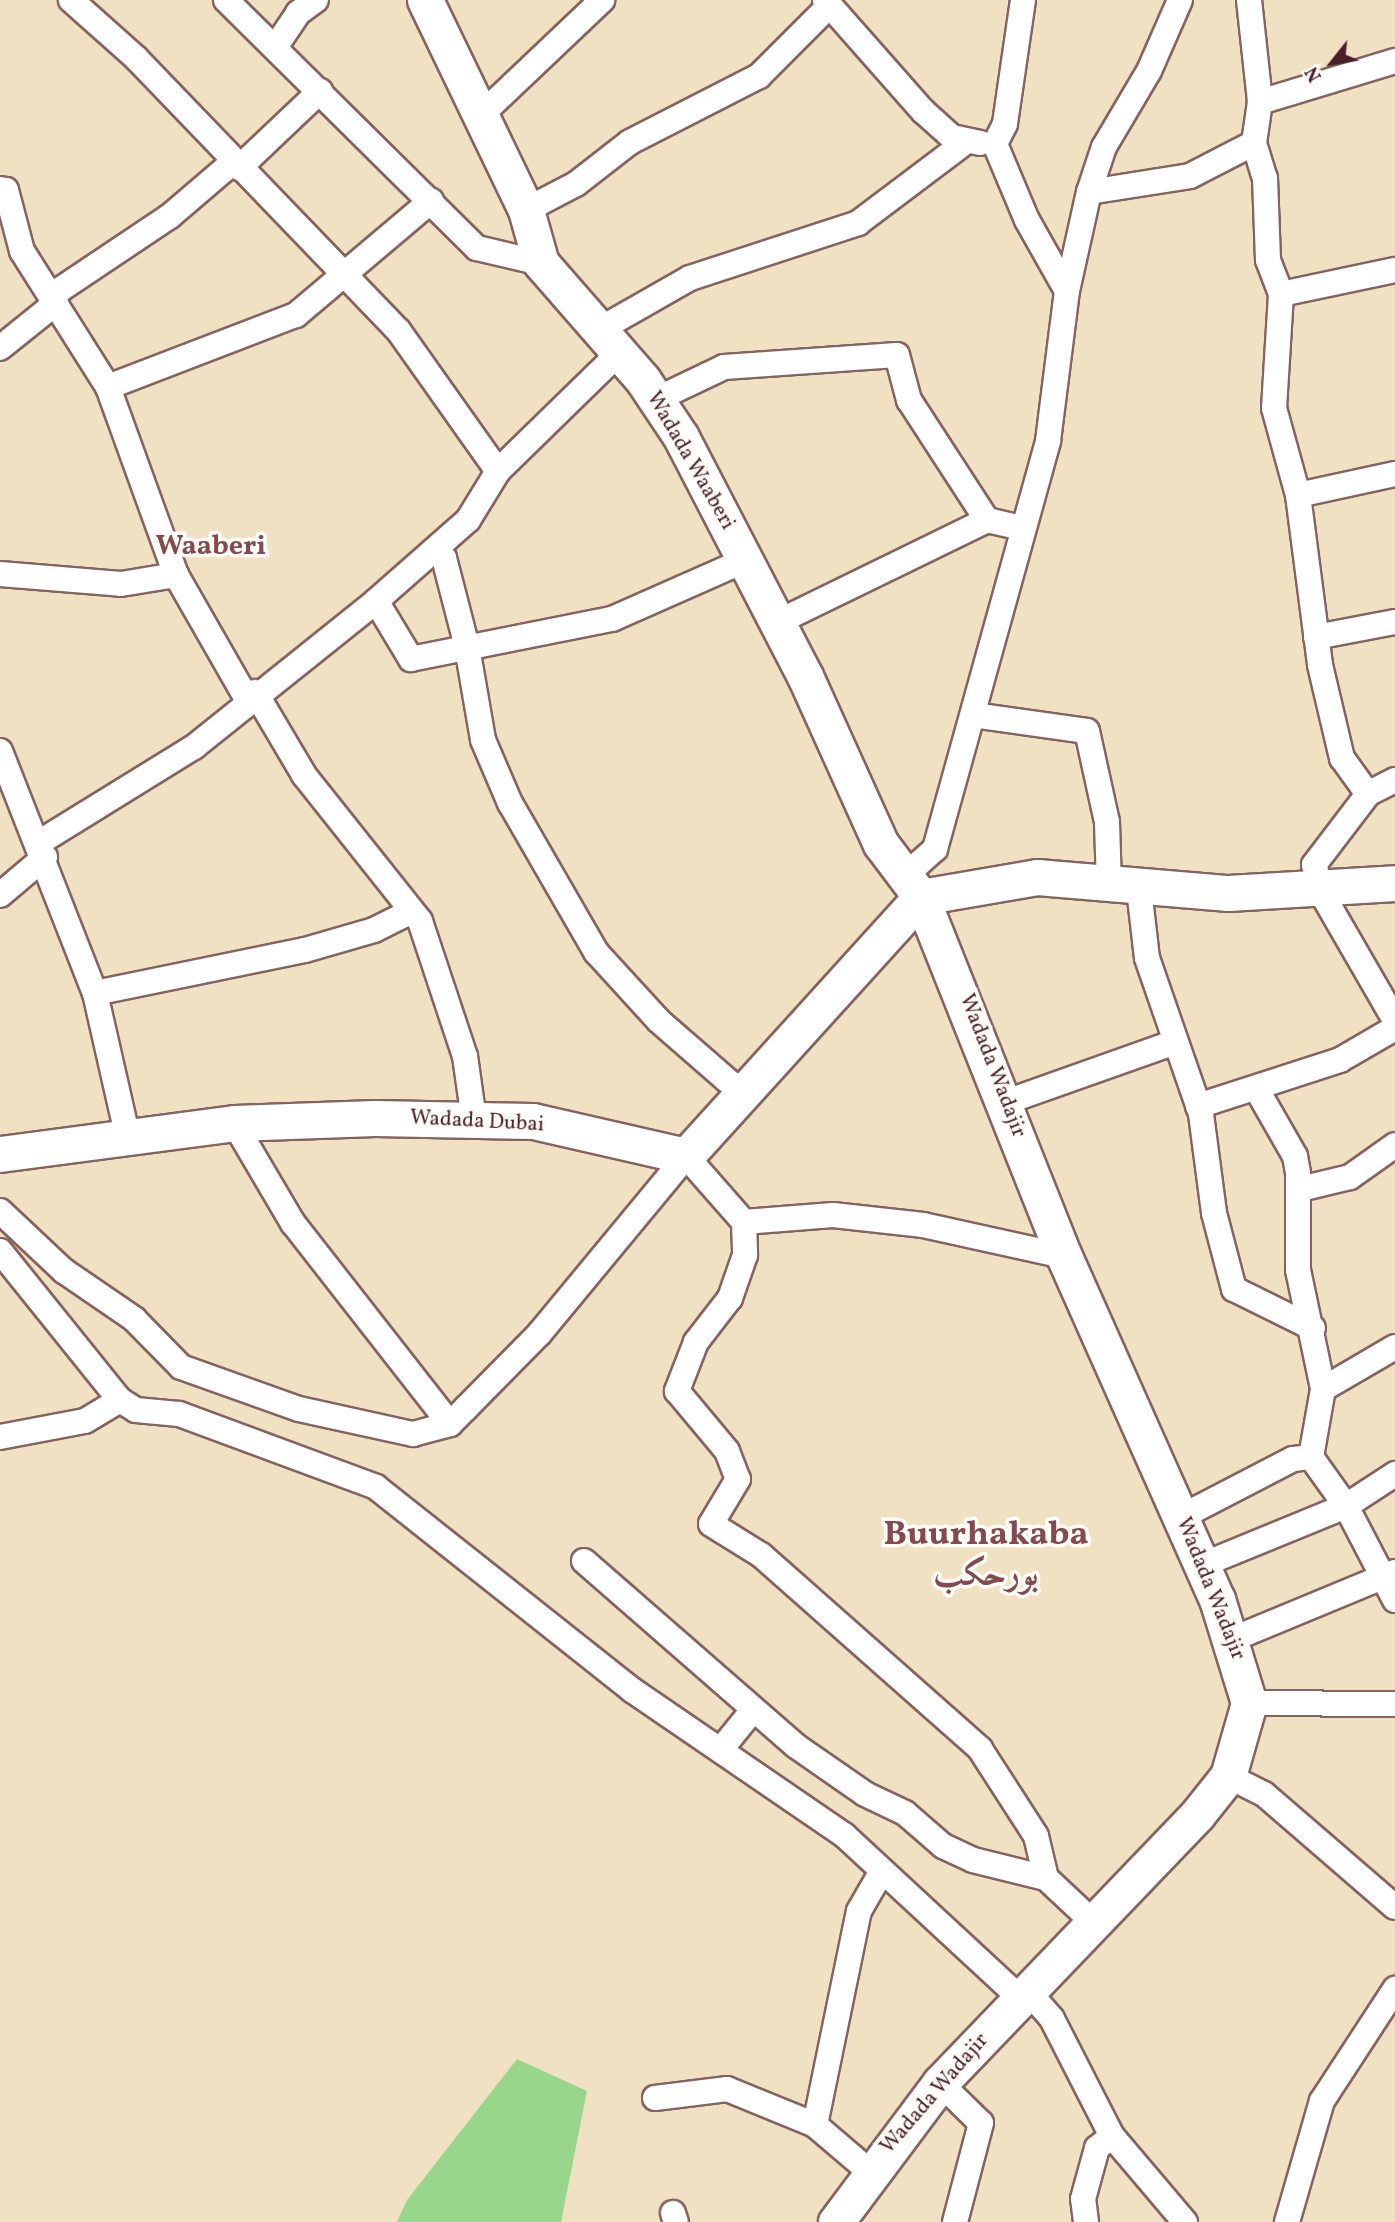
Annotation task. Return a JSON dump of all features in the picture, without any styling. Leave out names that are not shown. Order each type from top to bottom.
[{"type":"street","points":[[71,0],[136,58],[235,166],[398,330],[498,471]]},
{"type":"street","points":[[226,0],[254,33],[276,46],[478,248],[541,263]]},
{"type":"street","points":[[276,46],[298,13],[316,0]]},
{"type":"street","name":"Wadada Waaberi","points":[[425,0],[526,210],[541,263],[657,399],[778,622],[881,844],[914,886]]},
{"type":"street","points":[[482,114],[602,0]]},
{"type":"street","points":[[1023,0],[1005,124],[995,144],[1027,220],[1067,291]]},
{"type":"street","points":[[0,1211],[64,1271],[134,1319],[181,1367],[299,1409],[413,1434],[450,1424],[539,1334],[686,1156],[743,1094],[914,886],[935,849],[1021,528],[1048,441],[1067,291],[1089,192],[1104,147],[1149,71],[1181,0]]},
{"type":"street","points":[[1249,0],[1260,102],[1254,143],[1265,178],[1268,260],[1281,294],[1274,408],[1298,495],[1316,636],[1342,758],[1368,794]]},
{"type":"street","points":[[526,210],[576,184],[629,142],[759,75],[827,2],[923,111],[964,143],[995,144]]},
{"type":"street","points":[[1260,102],[1395,61]]},
{"type":"street","points":[[0,348],[54,299],[235,166],[320,90]]},
{"type":"street","points":[[0,895],[42,849],[194,747],[251,696],[376,601],[436,549],[468,520],[498,471],[608,343],[690,278],[858,223],[964,143]]},
{"type":"street","points":[[1089,192],[1190,176],[1254,143]]},
{"type":"street","points":[[0,188],[22,251],[108,387],[176,575],[304,775],[412,911],[465,1056],[474,1120]]},
{"type":"street","points":[[108,387],[271,328],[347,276],[431,201]]},
{"type":"street","points":[[1281,294],[1395,270]]},
{"type":"street","points":[[657,399],[724,367],[897,355],[909,400],[987,520]]},
{"type":"street","points":[[1298,495],[1395,474]]},
{"type":"street","points":[[778,622],[987,520],[1021,528]]},
{"type":"street","points":[[436,549],[444,558],[467,647],[482,740],[510,803],[596,952],[659,1021],[743,1094]]},
{"type":"street","points":[[376,601],[411,659],[612,620],[746,560]]},
{"type":"street","points":[[0,574],[121,584],[176,575]]},
{"type":"street","points":[[1316,636],[1395,622]]},
{"type":"street","points":[[973,715],[1087,731],[1124,887],[1173,1043],[1198,1106],[1214,1213],[1234,1289],[1313,1328]]},
{"type":"street","points":[[0,751],[42,849],[95,993],[127,1134]]},
{"type":"street","points":[[1395,780],[1368,794],[1314,865],[1319,884],[1395,1020]]},
{"type":"street","points":[[914,886],[997,880],[1228,894],[1319,884],[1395,883]]},
{"type":"street","name":"Wadada Wadajir","points":[[836,2222],[869,2171],[940,2083],[1228,1776],[1249,1703],[1233,1639],[1064,1256],[1006,1102],[914,886]]},
{"type":"street","points":[[95,993],[305,950],[374,930],[412,911]]},
{"type":"street","points":[[1198,1106],[1340,1060],[1395,1028]]},
{"type":"street","points":[[1006,1102],[1173,1043]]},
{"type":"street","points":[[1255,1088],[1295,1156],[1300,1189],[1294,1212],[1298,1270],[1313,1328],[1324,1389],[1311,1457],[1389,1574],[1395,1600]]},
{"type":"street","name":"Wadada Dubai","points":[[0,1154],[127,1134],[234,1123],[474,1120],[533,1121],[686,1156]]},
{"type":"street","points":[[234,1123],[293,1223],[450,1424]]},
{"type":"street","points":[[1300,1189],[1350,1177],[1395,1145]]},
{"type":"street","points":[[686,1156],[744,1222],[745,1255],[730,1298],[696,1342],[677,1391],[727,1451],[737,1479],[711,1524],[761,1555],[980,1749],[1036,1836],[1046,1878]]},
{"type":"street","points":[[744,1222],[833,1215],[923,1225],[1064,1256]]},
{"type":"street","points":[[0,1251],[120,1401],[136,1410],[179,1414],[376,1487],[632,1690],[722,1748],[844,1835],[1052,2019],[1112,2136],[1185,2222]]},
{"type":"street","points":[[1324,1389],[1395,1347]]},
{"type":"street","points":[[0,1437],[85,1422],[120,1401]]},
{"type":"street","points":[[1181,1517],[1293,1459],[1311,1457]]},
{"type":"street","points":[[1202,1565],[1346,1506],[1395,1474]]},
{"type":"street","points":[[584,1561],[754,1710],[943,1846],[973,1860],[1046,1878],[1093,1922]]},
{"type":"street","points":[[1233,1639],[1389,1574]]},
{"type":"street","points":[[1249,1703],[1395,1703]]},
{"type":"street","points":[[722,1748],[754,1710]]},
{"type":"street","points":[[1228,1776],[1264,1794],[1395,1907]]},
{"type":"street","points":[[815,2125],[859,1911],[882,1871]]},
{"type":"street","points":[[1287,2222],[1322,2101],[1395,1989]]},
{"type":"street","points":[[940,2083],[981,2123],[954,2222]]},
{"type":"street","points":[[655,2098],[727,2090],[815,2125],[869,2171]]},
{"type":"street","points":[[1086,2222],[1083,2199],[1097,2148],[1112,2136]]},
{"type":"green space","points":[[517,2059],[587,2091],[561,2222],[397,2222],[407,2200]]},
{"type":"district","name":"Waaberi","points":[[211,547]]},
{"type":"district","name":"Buurhakaba بورحكب","points":[[986,1555]]}]
